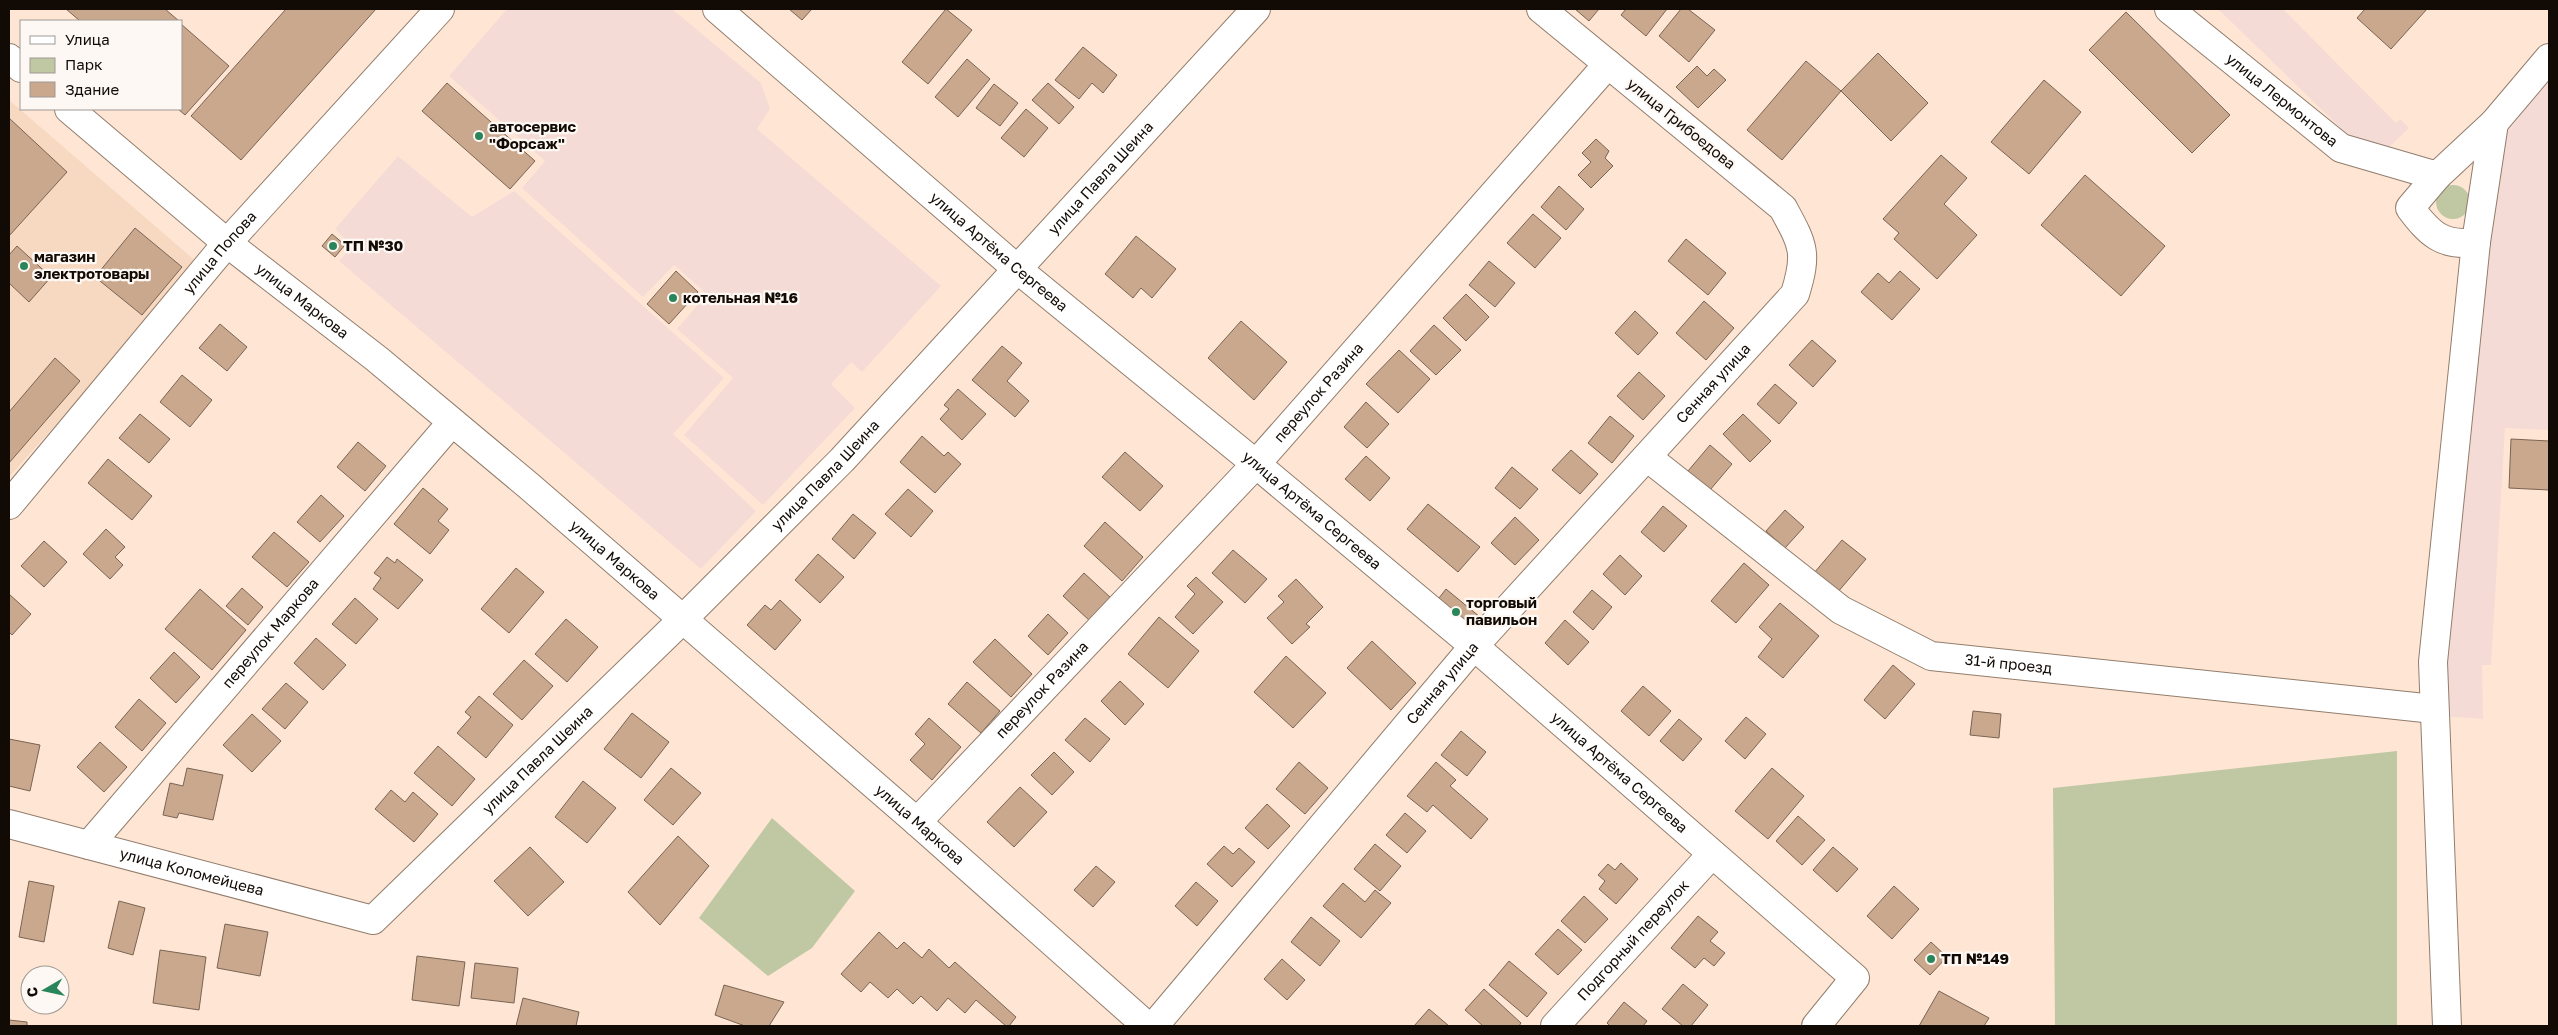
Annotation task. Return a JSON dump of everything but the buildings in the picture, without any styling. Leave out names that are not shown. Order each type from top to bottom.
[{"type":"street","name":"улица Попова","points":[[9,505],[227,243],[440,9]]},
{"type":"street","name":"улица Артёма Сергеева","points":[[717,9],[1016,268],[1256,464],[1474,646],[1854,978],[1816,1026]]},
{"type":"street","name":"улица Павла Шеина","points":[[374,920],[682,620],[842,460],[1016,268],[1256,9]]},
{"type":"street","name":"улица Грибоедова","points":[[1540,9],[1783,208],[1800,239],[1803,254]]},
{"type":"street","name":"улица Лермонтова","points":[[2169,9],[2341,148],[2437,176]]},
{"type":"street","points":[[9,58],[20,67]]},
{"type":"street","points":[[2476,242],[2461,244],[2446,242],[2431,233],[2410,208],[2437,176],[2494,123],[2549,58]]},
{"type":"street","name":"переулок Разина","points":[[917,822],[1256,464],[1608,64]]},
{"type":"street","name":"улица Маркова","points":[[70,110],[227,243],[377,359],[452,422],[917,822],[1148,1026]]},
{"type":"street","points":[[2447,1026],[2433,662],[2476,242],[2494,123]]},
{"type":"street","name":"Сенная улица","points":[[1154,1026],[1474,646],[1796,294],[1803,268],[1803,254]]},
{"type":"street","name":"переулок Маркова","points":[[89,845],[452,422]]},
{"type":"street","name":"31-й проезд","points":[[1647,457],[1841,610],[1931,656],[2434,709]]},
{"type":"street","name":"улица Коломейцева","points":[[9,824],[374,920]]},
{"type":"street","name":"Подгорный переулок","points":[[1555,1026],[1712,854]]},
{"type":"shaded area","points":[[507,9],[672,9],[761,83],[770,109],[757,129],[941,286],[862,372],[851,362],[831,384],[855,408],[763,505],[684,435],[733,378],[677,329],[707,294],[674,265],[643,297],[522,188],[545,161],[449,76]]},
{"type":"shaded area","points":[[2218,9],[2283,9],[2396,123],[2400,119],[2409,128],[2384,152],[2349,136]]},
{"type":"shaded area","points":[[2549,77],[2549,430],[2505,428],[2491,665],[2482,665],[2483,719],[2441,716],[2479,260],[2507,133]]},
{"type":"shaded area","points":[[9,100],[199,264],[9,477]]},
{"type":"shaded area","points":[[398,156],[472,217],[514,191],[724,378],[673,434],[756,511],[701,569],[339,261],[352,246],[335,229]]},
{"type":"green space","points":[[2453,185],[2460,186],[2465,190],[2469,195],[2469,209],[2465,214],[2460,218],[2453,219],[2446,218],[2441,214],[2437,209],[2436,202],[2437,195],[2441,190],[2446,186]]},
{"type":"green space","points":[[2397,751],[2397,1026],[2055,1026],[2053,788]]},
{"type":"green space","points":[[772,818],[855,891],[812,948],[768,976],[699,918]]},
{"type":"place","name":"автосервис \"Форсаж\"","points":[[479,136]]},
{"type":"place","name":"ТП №30","points":[[333,246]]},
{"type":"place","name":"магазин электротовары","points":[[24,266]]},
{"type":"place","name":"котельная №16","points":[[673,298]]},
{"type":"place","name":"торговый павильон","points":[[1456,612]]},
{"type":"place","name":"ТП №149","points":[[1931,959]]}]
